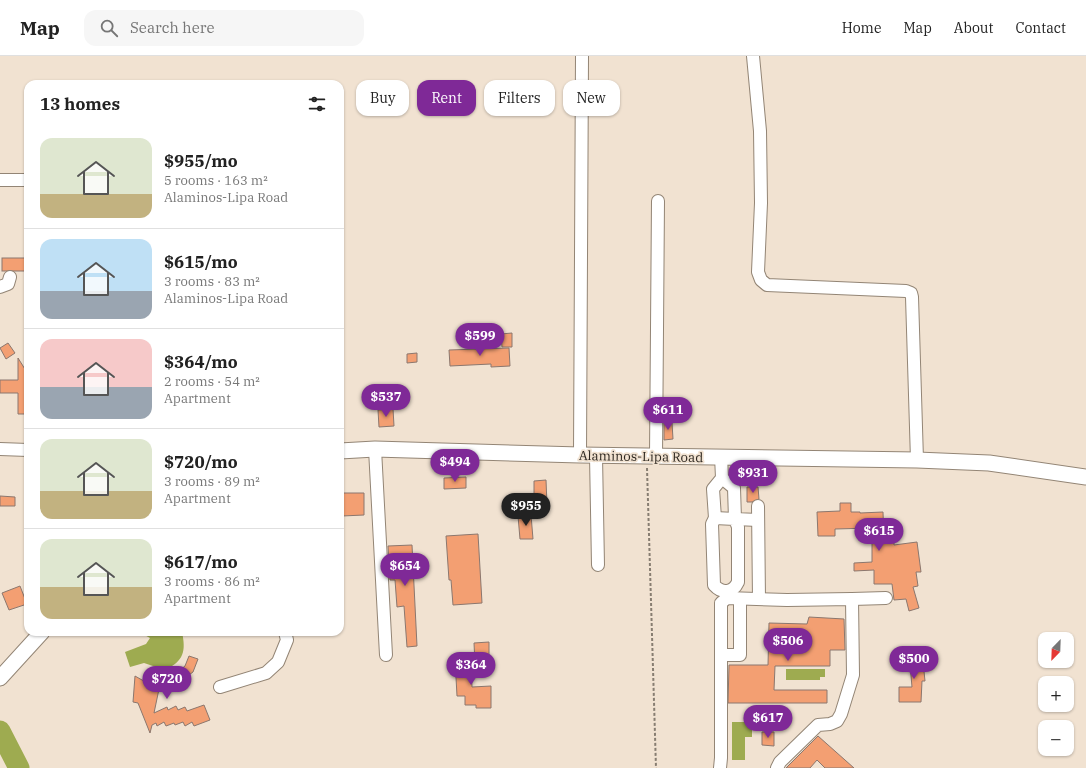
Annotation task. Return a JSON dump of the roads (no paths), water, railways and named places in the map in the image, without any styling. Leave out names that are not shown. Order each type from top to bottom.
[{"type":"main road","name":"Alaminos-Lipa Road","points":[[344,451],[375,449],[596,456],[721,456],[916,460],[989,463],[1086,477]]},
{"type":"main road","points":[[2,676],[38,636]]},
{"type":"street","points":[[580,455],[582,56]]},
{"type":"street","points":[[753,56],[760,131],[761,203],[758,272],[761,280],[767,285],[906,291],[910,293],[912,297],[916,460]]},
{"type":"street","points":[[0,180],[24,180]]},
{"type":"street","points":[[651,457],[658,201]]},
{"type":"street","points":[[0,287],[8,284],[10,277]]},
{"type":"street","points":[[0,449],[24,450]]},
{"type":"street","points":[[375,449],[386,655]]},
{"type":"street","points":[[596,456],[598,565]]},
{"type":"street","points":[[721,456],[722,478],[713,489],[715,518],[712,524],[714,585],[727,595],[740,599],[886,598]]},
{"type":"street","points":[[720,768],[720,604],[734,589],[738,582],[738,527],[735,519],[734,488],[722,478]]},
{"type":"street","points":[[758,506],[759,599]]},
{"type":"street","points":[[715,518],[758,520]]},
{"type":"street","points":[[721,655],[740,655],[740,599]]},
{"type":"street","points":[[777,768],[780,762],[818,725],[830,724],[837,720],[841,714],[853,675],[852,599]]},
{"type":"street","points":[[220,687],[266,673],[278,662],[286,640],[286,636]]},
{"type":"waterway","points":[[0,731],[19,768]]}]
